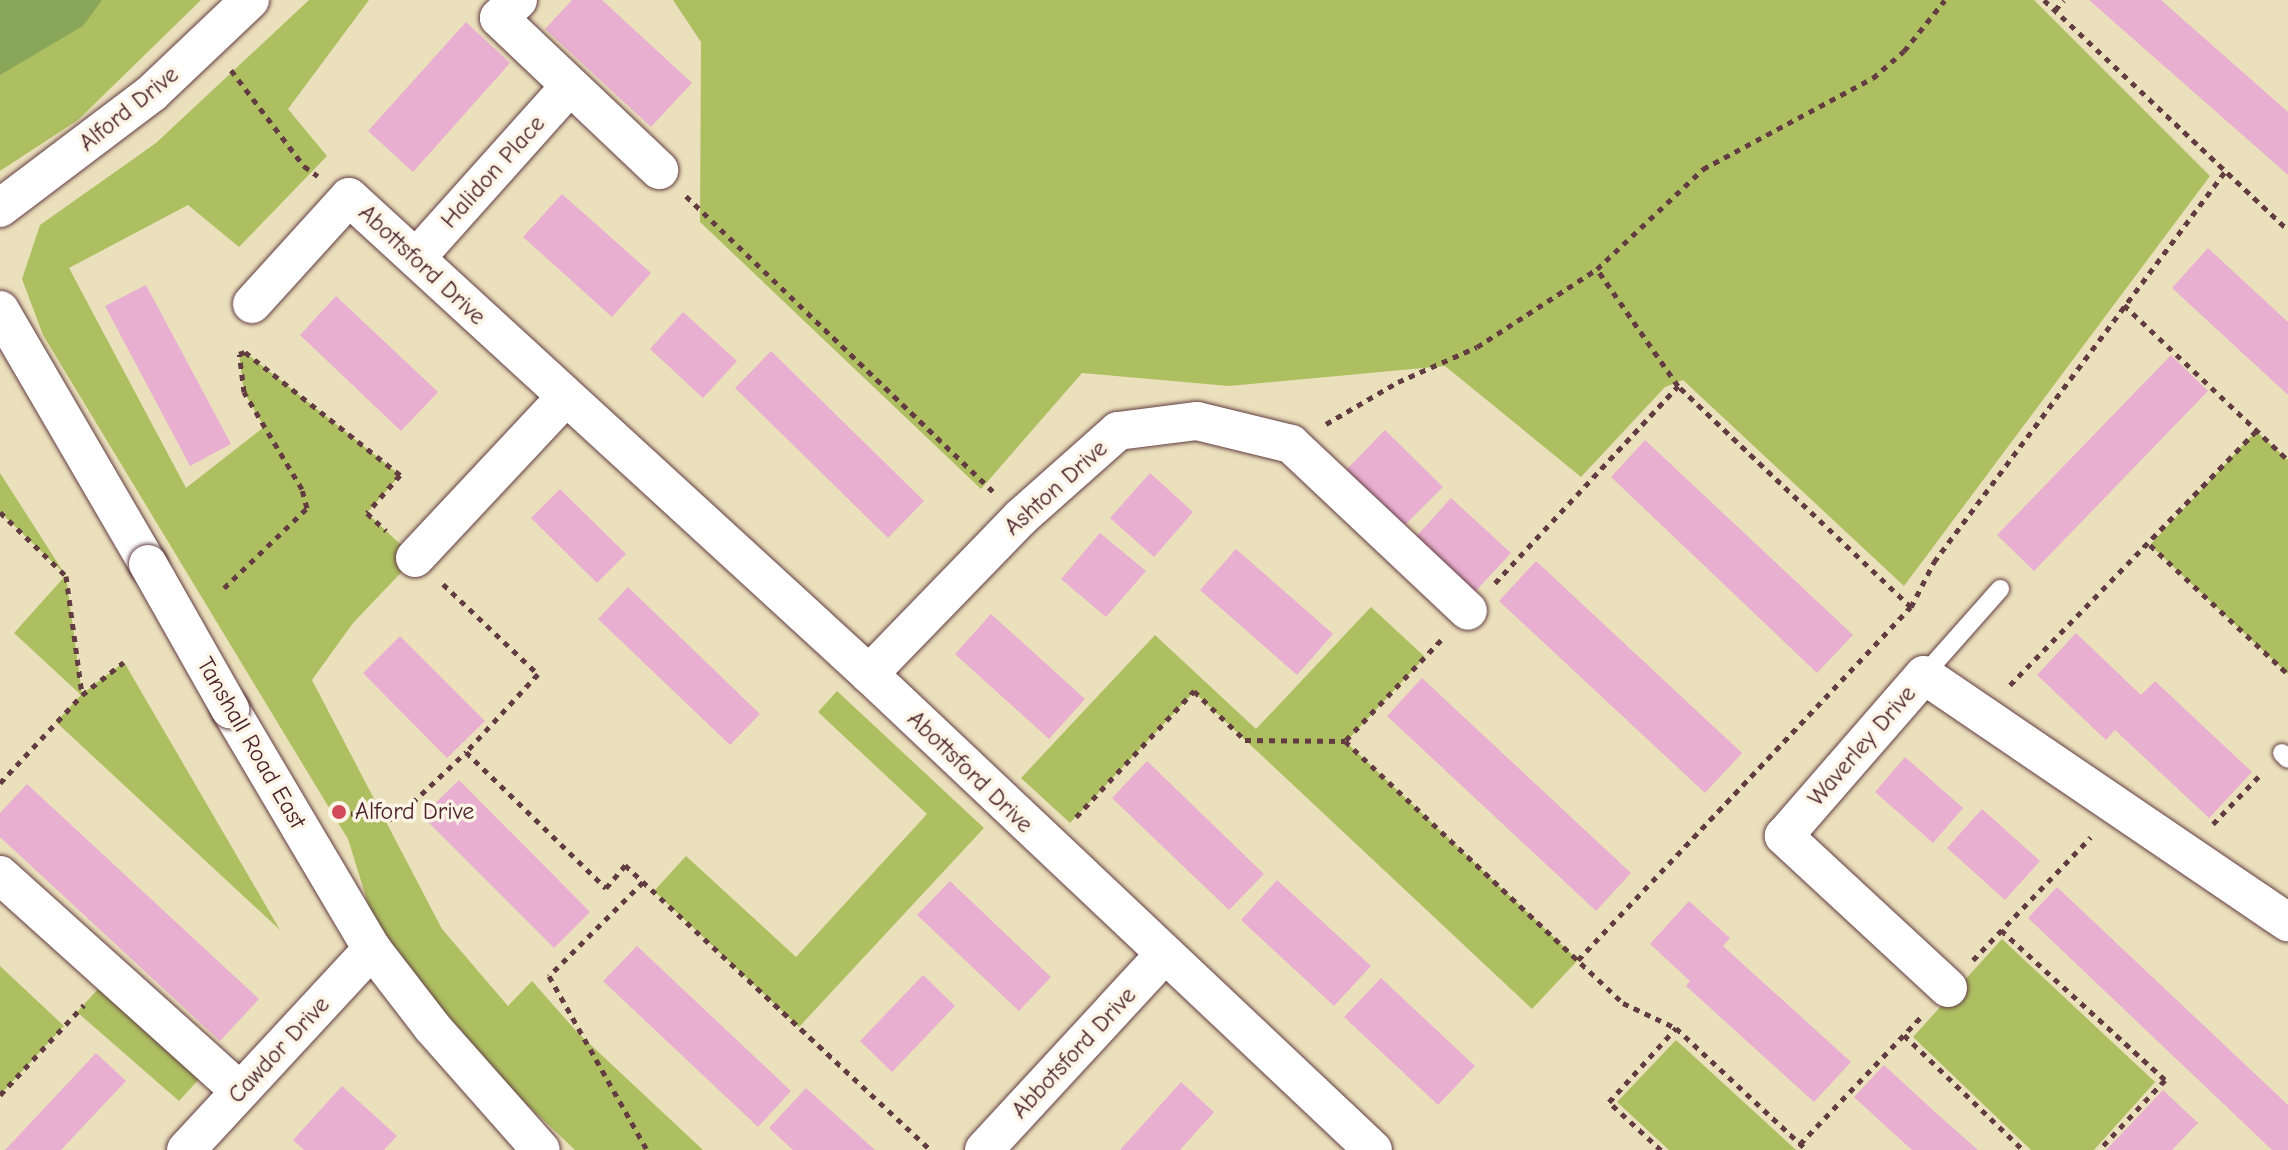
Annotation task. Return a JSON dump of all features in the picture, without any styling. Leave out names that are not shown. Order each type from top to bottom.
[{"type":"street","name":"Alford Drive","points":[[0,208],[94,141],[210,41],[250,0]]},
{"type":"street","points":[[518,0],[499,18],[659,170]]},
{"type":"street","name":"Halidon Place","points":[[416,258],[570,86]]},
{"type":"street","name":"Abottsford Drive","points":[[252,304],[349,197],[564,399],[869,674],[1047,847],[1369,1149]]},
{"type":"street","name":"Tanshall Road East","points":[[0,310],[372,949],[442,1039],[541,1150]]},
{"type":"street","points":[[415,558],[564,399]]},
{"type":"street","name":"Ashton Drive","points":[[869,674],[1020,518],[1118,431],[1197,421],[1291,444],[1468,611]]},
{"type":"street","name":"Waverley Drive","points":[[1948,988],[1784,836],[1924,675],[2288,922]]},
{"type":"street","points":[[0,875],[240,1091]]},
{"type":"street","name":"Cawdor Drive","points":[[186,1150],[372,949]]},
{"type":"street","name":"Abbotsford Drive","points":[[984,1150],[1164,955]]},
{"type":"lane","points":[[1924,675],[2000,589]]},
{"type":"path","points":[[1291,444],[1398,382],[1477,347],[1597,269],[1703,169],[1873,78],[1904,51],[1945,0]]},
{"type":"path","points":[[2044,0],[2288,230]]},
{"type":"path","points":[[2055,10],[2064,0]]},
{"type":"path","points":[[210,41],[304,166],[349,197]]},
{"type":"path","points":[[659,170],[1020,518]]},
{"type":"path","points":[[1578,960],[1911,607],[1934,562],[2225,172]]},
{"type":"path","points":[[1597,269],[1678,386],[1911,607]]},
{"type":"path","points":[[2124,305],[2288,460]]},
{"type":"path","points":[[224,588],[307,508],[302,489],[244,392],[239,354],[245,352],[400,475],[367,513],[538,674],[466,752],[395,819],[339,812]]},
{"type":"path","points":[[1345,741],[1678,386]]},
{"type":"path","points":[[1981,714],[2150,545],[2256,431]]},
{"type":"path","points":[[0,512],[66,576],[82,695]]},
{"type":"path","points":[[2150,545],[2288,674]]},
{"type":"path","points":[[0,783],[82,695],[124,662]]},
{"type":"path","points":[[1047,847],[1194,691],[1245,740],[1345,741],[1623,1003],[1676,1028],[1807,1150]]},
{"type":"path","points":[[466,752],[606,888],[625,865],[929,1149]]},
{"type":"path","points":[[2185,853],[2285,756]]},
{"type":"path","points":[[643,882],[549,976],[647,1150]]},
{"type":"path","points":[[2001,930],[2165,1080],[2099,1150]]},
{"type":"path","points":[[0,1095],[111,974]]},
{"type":"path","points":[[1661,1150],[1609,1102],[1676,1028]]},
{"type":"path","points":[[1904,1035],[2023,1150]]},
{"type":"green space","points":[[0,0],[201,0],[78,120],[0,171]]},
{"type":"green space","points":[[0,0],[102,0],[83,26],[0,75]]},
{"type":"green space","points":[[309,0],[369,0],[288,109],[327,156],[239,247],[188,205],[69,268],[186,488],[264,427],[244,392],[239,354],[245,352],[400,475],[367,513],[415,558],[353,623],[312,680],[442,929],[508,1006],[532,981],[577,1032],[703,1150],[575,1150],[482,1062],[375,926],[348,839],[43,335],[22,279],[40,225],[156,143]]},
{"type":"green space","points":[[673,0],[2034,0],[2210,176],[1904,586],[1683,380],[1665,387],[1581,477],[1445,366],[1229,386],[1082,373],[981,489],[700,222],[701,42]]},
{"type":"green space","points":[[2256,431],[2288,460],[2288,674],[2150,545]]},
{"type":"green space","points":[[0,473],[64,573],[0,512]]},
{"type":"green space","points":[[66,575],[82,694],[124,662],[280,930],[56,722],[81,695],[14,633]]},
{"type":"green space","points":[[1371,607],[1425,657],[1346,742],[1578,960],[1532,1009],[1194,692],[1070,823],[1021,778],[1155,635],[1256,729]]},
{"type":"green space","points":[[837,691],[984,828],[799,1027],[654,891],[686,856],[796,957],[927,814],[818,712]]},
{"type":"green space","points":[[2002,939],[2155,1082],[2094,1150],[2031,1150],[1913,1037]]},
{"type":"green space","points":[[0,966],[64,1026],[0,1095]]},
{"type":"green space","points":[[98,989],[200,1078],[179,1101],[77,1012]]},
{"type":"green space","points":[[1676,1040],[1796,1150],[1669,1150],[1617,1102]]},
{"type":"building","points":[[572,0],[602,0],[692,83],[651,127],[545,29]]},
{"type":"building","points":[[2089,0],[2161,0],[2288,112],[2288,175]]},
{"type":"building","points":[[466,22],[510,63],[413,172],[368,131]]},
{"type":"building","points":[[562,194],[651,273],[612,317],[523,237]]},
{"type":"building","points":[[2208,248],[2288,322],[2288,395],[2172,288]]},
{"type":"building","points":[[146,285],[231,444],[190,466],[105,306]]},
{"type":"building","points":[[336,296],[438,392],[401,431],[300,335]]},
{"type":"building","points":[[683,312],[737,361],[703,398],[650,349]]},
{"type":"building","points":[[771,351],[924,501],[888,538],[735,388]]},
{"type":"building","points":[[2171,355],[2208,391],[2034,571],[1997,535]]},
{"type":"building","points":[[1385,430],[1443,487],[1402,528],[1345,471]]},
{"type":"building","points":[[1645,440],[1853,635],[1817,673],[1611,477]]},
{"type":"building","points":[[1150,473],[1193,512],[1154,557],[1110,518]]},
{"type":"building","points":[[560,489],[626,554],[597,583],[531,518]]},
{"type":"building","points":[[1451,498],[1511,553],[1472,595],[1413,540]]},
{"type":"building","points":[[1100,533],[1146,571],[1106,617],[1061,579]]},
{"type":"building","points":[[1236,549],[1333,634],[1297,675],[1200,590]]},
{"type":"building","points":[[1536,561],[1742,753],[1705,793],[1499,601]]},
{"type":"building","points":[[628,587],[760,714],[730,745],[598,619]]},
{"type":"building","points":[[991,614],[1085,699],[1049,739],[955,654]]},
{"type":"building","points":[[2076,633],[2141,695],[2155,681],[2252,772],[2209,818],[2115,730],[2106,740],[2037,675]]},
{"type":"building","points":[[400,636],[485,721],[447,758],[363,673]]},
{"type":"building","points":[[1422,678],[1631,873],[1596,911],[1387,716]]},
{"type":"building","points":[[1905,757],[1963,808],[1933,843],[1875,792]]},
{"type":"building","points":[[1147,761],[1264,874],[1229,910],[1112,798]]},
{"type":"building","points":[[459,780],[590,912],[554,948],[422,816]]},
{"type":"building","points":[[27,784],[259,999],[220,1041],[0,837],[0,813]]},
{"type":"building","points":[[1982,809],[2040,861],[2005,900],[1947,848]]},
{"type":"building","points":[[1277,880],[1371,966],[1334,1006],[1241,920]]},
{"type":"building","points":[[950,881],[1051,977],[1019,1011],[917,915]]},
{"type":"building","points":[[2057,887],[2288,1105],[2288,1150],[2272,1150],[2028,918]]},
{"type":"building","points":[[1689,901],[1730,938],[1723,946],[1851,1062],[1814,1102],[1686,986],[1690,981],[1650,944]]},
{"type":"building","points":[[637,946],[791,1091],[758,1127],[603,981]]},
{"type":"building","points":[[923,975],[955,1006],[892,1072],[860,1041]]},
{"type":"building","points":[[1381,978],[1475,1066],[1438,1105],[1344,1017]]},
{"type":"building","points":[[96,1053],[126,1081],[61,1150],[5,1150]]},
{"type":"building","points":[[1884,1065],[1978,1150],[1912,1150],[1854,1097]]},
{"type":"building","points":[[1181,1082],[1214,1112],[1180,1150],[1120,1150]]},
{"type":"building","points":[[342,1086],[397,1136],[384,1150],[304,1150],[293,1140]]},
{"type":"building","points":[[806,1088],[875,1150],[793,1150],[769,1128]]},
{"type":"building","points":[[2163,1090],[2198,1123],[2172,1150],[2106,1150]]},
{"type":"place","name":"Alford Drive","points":[[339,812]]}]
